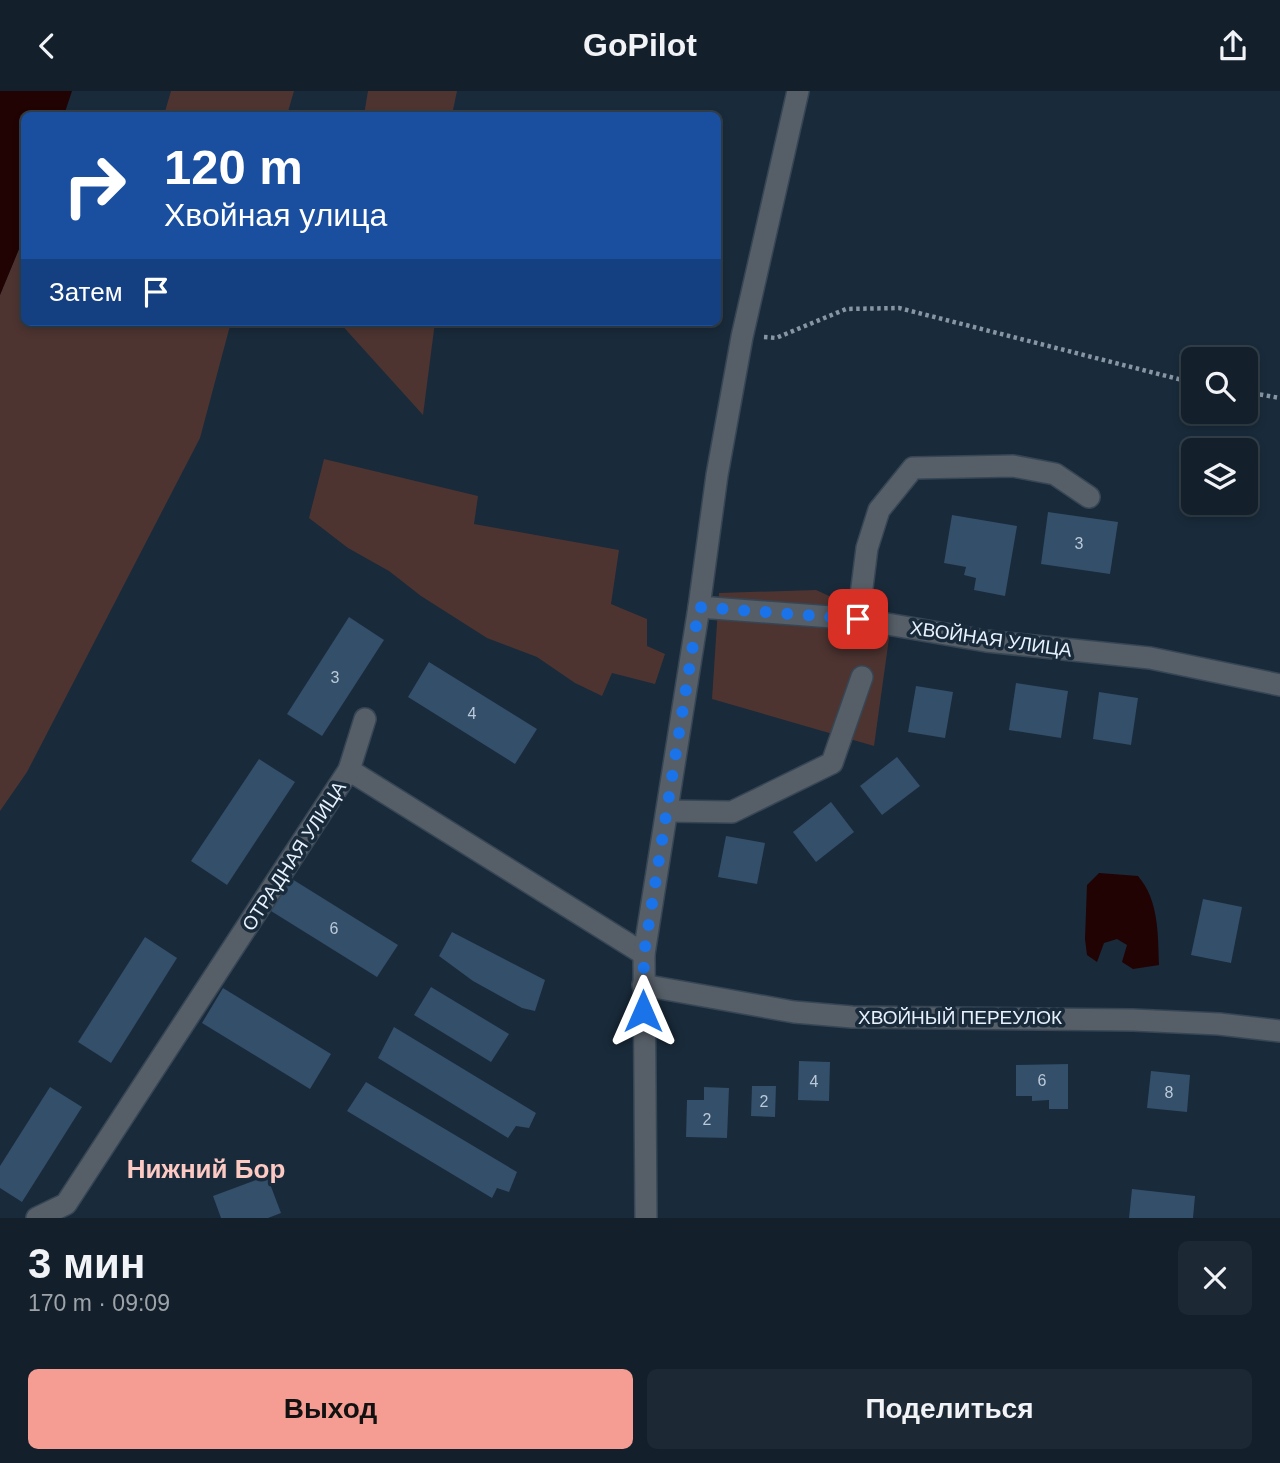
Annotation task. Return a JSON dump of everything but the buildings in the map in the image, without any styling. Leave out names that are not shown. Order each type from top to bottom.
[{"type":"street","points":[[646,1218],[644,954],[717,475],[742,337],[798,91]]},
{"type":"street","points":[[858,619],[867,548],[879,510],[913,468],[1013,466],[1055,474],[1088,497]]},
{"type":"street","name":"ХВОЙНАЯ УЛИЦА","points":[[699,607],[858,619],[985,641],[1150,658],[1280,685]]},
{"type":"street","points":[[667,811],[732,812],[832,763],[862,677]]},
{"type":"street","points":[[349,771],[365,719]]},
{"type":"street","name":"ОТРАДНАЯ УЛИЦА","points":[[37,1218],[66,1204],[349,771],[644,954]]},
{"type":"street","name":"ХВОЙНЫЙ ПЕРЕУЛОК","points":[[643,985],[794,1012],[852,1017],[1133,1020],[1219,1024],[1280,1031]]},
{"type":"path","points":[[742,337],[776,338],[846,309],[900,307],[1181,380]]},
{"type":"path","points":[[1258,394],[1280,398]]},
{"type":"shaded area","points":[[0,91],[72,91],[65,112],[21,112],[21,244],[0,295]]},
{"type":"shaded area","points":[[171,91],[294,91],[288,112],[165,112]]},
{"type":"shaded area","points":[[368,91],[457,91],[453,112],[364,112]]},
{"type":"shaded area","points":[[21,244],[21,326],[230,326],[200,438],[27,772],[0,811],[0,295]]},
{"type":"shaded area","points":[[343,326],[434,326],[423,415]]},
{"type":"shaded area","points":[[324,459],[478,496],[474,524],[619,550],[611,604],[647,619],[647,646],[665,654],[655,684],[612,673],[602,696],[575,683],[537,657],[487,638],[421,596],[389,571],[348,548],[309,518]]},
{"type":"shaded area","points":[[816,590],[891,624],[874,746],[712,699],[719,593]]},
{"type":"shaded area","points":[[1099,873],[1138,876],[1145,885],[1156,918],[1159,965],[1133,969],[1122,962],[1127,945],[1117,939],[1104,943],[1097,962],[1087,955],[1087,885]]},
{"type":"district","name":"Нижний Бор","points":[[206,1169]]},
{"type":"route","points":[[643,1011],[644,954],[699,607],[858,619]]}]
